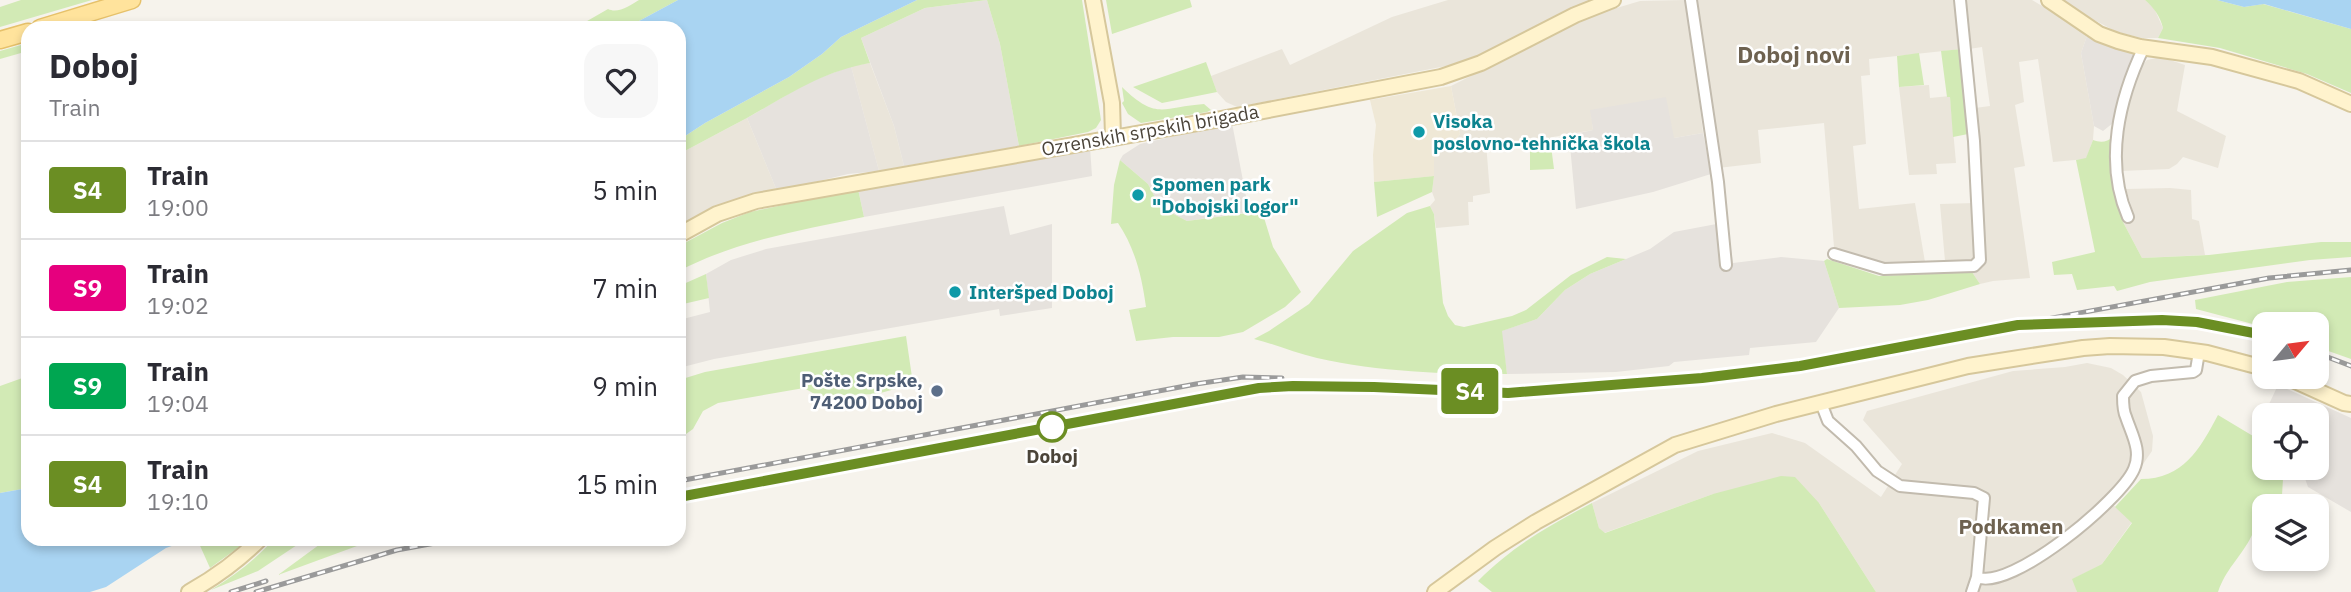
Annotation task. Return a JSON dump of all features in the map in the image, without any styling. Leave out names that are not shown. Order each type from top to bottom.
[{"type":"main road","points":[[63,21],[132,0]]},
{"type":"main road","points":[[1093,0],[1112,103],[1113,136]]},
{"type":"main road","name":"Ozrenskih srpskih brigada","points":[[686,230],[717,214],[756,201],[1221,119],[1450,75],[1613,0]]},
{"type":"main road","points":[[2049,0],[2099,33],[2118,41],[2212,57],[2299,81],[2351,104]]},
{"type":"main road","points":[[0,40],[21,34]]},
{"type":"main road","points":[[1435,592],[1536,522],[1675,445],[1711,433],[1968,366],[2083,348],[2164,347],[2199,352],[2252,365]]},
{"type":"main road","points":[[2313,389],[2351,404]]},
{"type":"main road","points":[[189,592],[217,577],[253,546]]},
{"type":"street","points":[[1692,0],[1718,182],[1726,265]]},
{"type":"street","points":[[1834,254],[1891,270],[1974,266],[1980,260],[1975,154],[1960,0]]},
{"type":"street","points":[[2129,217],[2120,193],[2116,134],[2127,85],[2144,47]]},
{"type":"street","points":[[1978,577],[1983,580],[2011,578],[2077,535],[2126,483],[2138,457],[2135,440],[2124,414],[2123,396],[2135,381],[2151,376],[2193,372],[2196,370],[2199,352]]},
{"type":"street","points":[[1821,403],[1828,421],[1856,446],[1877,471],[1900,486],[1974,492],[1984,498],[1978,577],[1972,592]]},
{"type":"shaded area","points":[[987,0],[1000,44],[1019,146],[904,166],[894,126],[861,38],[925,8]]},
{"type":"shaded area","points":[[1448,0],[1596,0],[1557,16],[1480,57],[1456,64],[1237,107],[1226,102],[1217,92],[1211,76],[1282,49],[1290,65],[1392,17]]},
{"type":"shaded area","points":[[1685,0],[1688,6],[1703,133],[1674,138],[1591,110],[1593,130],[1530,141],[1486,143],[1490,193],[1473,196],[1473,202],[1468,202],[1469,225],[1436,228],[1430,206],[1435,200],[1432,192],[1434,149],[1455,141],[1460,134],[1451,86],[1590,16],[1640,1]]},
{"type":"shaded area","points":[[1696,0],[1956,0],[1962,49],[1869,59],[1870,75],[1861,76],[1866,144],[1853,146],[1859,209],[1915,203],[1925,262],[1884,265],[1838,252],[1834,247],[1824,123],[1758,130],[1761,163],[1718,168]]},
{"type":"shaded area","points":[[1962,0],[2032,0],[2088,33],[2081,53],[2094,126],[2093,140],[2086,159],[2053,162],[2038,59],[2019,62],[2024,102],[2015,105],[2025,166],[2014,168],[2030,278],[1980,284],[1972,272],[1983,265],[1986,251],[1975,108],[1990,106],[1982,47],[1969,49]]},
{"type":"shaded area","points":[[2064,0],[2145,0],[2154,8],[2163,28],[2158,38],[2142,38],[2117,32],[2083,14]]},
{"type":"shaded area","points":[[2088,33],[2116,48],[2135,52],[2113,123],[2103,131],[2094,126],[2081,53]]},
{"type":"shaded area","points":[[2161,57],[2185,65],[2177,111],[2226,136],[2218,168],[2183,157],[2169,169],[2121,171],[2124,109],[2138,70],[2147,60]]},
{"type":"shaded area","points":[[870,63],[894,126],[904,166],[879,171],[851,66]]},
{"type":"shaded area","points":[[851,66],[879,171],[848,174],[777,191],[747,118],[809,82]]},
{"type":"shaded area","points":[[1929,85],[1930,98],[1950,96],[1956,163],[1936,164],[1937,174],[1909,175],[1899,87]]},
{"type":"shaded area","points":[[1451,86],[1460,134],[1455,141],[1434,149],[1434,176],[1374,182],[1376,125],[1370,100]]},
{"type":"shaded area","points":[[1666,97],[1674,138],[1703,133],[1711,174],[1653,192],[1576,209],[1569,135],[1593,130],[1590,110]]},
{"type":"shaded area","points":[[747,118],[777,191],[686,225],[686,150]]},
{"type":"shaded area","points":[[1232,123],[1249,212],[1187,221],[1160,207],[1148,184],[1120,160],[1140,144]]},
{"type":"shaded area","points":[[1090,147],[1092,176],[864,217],[858,189]]},
{"type":"shaded area","points":[[2126,189],[2191,190],[2192,219],[2199,221],[2205,255],[2142,258],[2123,222],[2135,218]]},
{"type":"shaded area","points":[[1975,203],[1978,256],[1973,262],[1945,261],[1940,204]]},
{"type":"shaded area","points":[[1004,206],[1010,235],[1052,224],[1052,308],[1000,316],[999,309],[686,366],[686,318],[710,312],[706,274],[731,260],[766,249]]},
{"type":"shaded area","points":[[1727,222],[1733,263],[1781,257],[1824,261],[1839,308],[1816,342],[1750,348],[1749,355],[1674,362],[1669,366],[1616,372],[1507,374],[1501,331],[1537,319],[1565,290],[1590,274],[1650,249],[1674,232]]},
{"type":"shaded area","points":[[2087,363],[2111,368],[2141,392],[2153,436],[2152,451],[2139,470],[2109,501],[2132,522],[2102,564],[2073,579],[2077,592],[1876,592],[1819,503],[1713,494],[1604,533],[1599,528],[1592,503],[1698,451],[1772,433],[1805,443],[1881,497],[1902,464],[1863,420],[1867,411],[2013,371]]},
{"type":"shaded area","points":[[2276,389],[2287,389],[2318,403],[2270,403]]},
{"type":"shaded area","points":[[2329,408],[2351,418],[2351,512],[2329,499],[2329,494],[2320,494],[2308,487],[2306,480],[2329,480]]},
{"type":"green space","points":[[21,0],[92,0],[0,27],[0,7]]},
{"type":"green space","points":[[639,0],[678,0],[639,21],[587,21],[608,9],[620,10]]},
{"type":"green space","points":[[917,0],[987,0],[925,8],[861,38],[870,63],[837,72],[806,85],[686,150],[686,135],[789,77],[841,37]]},
{"type":"green space","points":[[987,0],[1082,0],[1101,120],[1096,128],[1019,146],[1000,44]]},
{"type":"green space","points":[[1106,0],[1190,0],[1192,7],[1112,34]]},
{"type":"green space","points":[[2145,0],[2217,0],[2244,7],[2263,4],[2351,29],[2351,93],[2307,74],[2220,48],[2158,38],[2162,24]]},
{"type":"green space","points":[[21,45],[21,53],[0,59],[0,51]]},
{"type":"green space","points":[[1962,49],[1968,134],[1953,137],[1950,97],[1947,97],[1941,51]]},
{"type":"green space","points":[[1919,53],[1924,85],[1899,87],[1897,56]]},
{"type":"green space","points":[[1206,62],[1217,92],[1162,103],[1133,87]]},
{"type":"green space","points":[[1122,87],[1134,98],[1152,108],[1169,109],[1204,104],[1211,110],[1141,123],[1128,114],[1122,103]]},
{"type":"green space","points":[[2113,137],[2117,196],[2123,222],[2142,258],[2209,255],[2321,242],[2351,242],[2351,257],[2150,282],[2117,291],[2114,286],[2077,290],[2072,274],[2054,275],[2052,262],[2095,252],[2076,160],[2086,158],[2093,140],[2104,142]]},
{"type":"green space","points":[[1550,138],[1554,169],[1530,170],[1530,141]]},
{"type":"green space","points":[[1120,160],[1148,184],[1160,207],[1187,221],[1262,211],[1273,247],[1301,292],[1285,307],[1243,332],[1219,337],[1173,337],[1136,341],[1129,310],[1146,307],[1142,285],[1137,263],[1124,233],[1118,223],[1111,224],[1114,185]]},
{"type":"green space","points":[[1434,176],[1432,192],[1377,217],[1374,182]]},
{"type":"green space","points":[[858,189],[864,217],[746,244],[686,268],[686,242],[750,212]]},
{"type":"green space","points":[[1430,206],[1434,214],[1443,303],[1455,325],[1464,327],[1512,316],[1526,310],[1571,275],[1607,257],[1626,259],[1590,274],[1565,290],[1537,319],[1502,331],[1507,374],[1435,373],[1364,366],[1317,358],[1254,339],[1309,304],[1353,251],[1407,213]]},
{"type":"green space","points":[[1827,259],[1879,276],[1972,272],[1980,284],[1928,300],[1900,305],[1839,308],[1824,261]]},
{"type":"green space","points":[[706,274],[709,298],[686,303],[686,283]]},
{"type":"green space","points":[[2351,277],[2351,359],[2329,351],[2329,312],[2252,312],[2252,324],[2196,309],[2195,300],[2287,282]]},
{"type":"green space","points":[[906,336],[913,384],[877,394],[818,396],[804,388],[718,403],[703,411],[693,429],[686,434],[686,378],[705,372]]},
{"type":"green space","points":[[21,378],[21,489],[0,493],[0,386]]},
{"type":"green space","points":[[2218,415],[2252,435],[2252,480],[2283,480],[2282,494],[2252,494],[2252,534],[2218,592],[2077,592],[2072,579],[2102,564],[2132,523],[2115,507],[2141,479],[2156,478],[2179,468],[2204,439]]},
{"type":"green space","points":[[1781,476],[1795,477],[1819,503],[1876,592],[1492,592],[1478,581],[1532,538],[1592,503],[1599,528],[1605,533],[1713,494]]},
{"type":"green space","points":[[200,546],[240,546],[210,568]]},
{"type":"green space","points":[[267,546],[296,546],[258,571],[211,590],[228,579]]},
{"type":"green space","points":[[317,546],[357,546],[278,575]]},
{"type":"water","points":[[678,0],[917,0],[841,37],[789,77],[686,135],[686,21],[639,21]]},
{"type":"water","points":[[2217,0],[2351,0],[2351,29],[2264,4],[2244,7]]},
{"type":"water","points":[[21,489],[21,546],[172,546],[106,587],[90,592],[0,592],[0,493]]},
{"type":"railway","points":[[686,496],[1259,388],[1374,387],[1508,393],[1749,374],[2269,278],[2351,270]]},
{"type":"railway","points":[[2063,323],[2162,320],[2198,322],[2252,333]]},
{"type":"railway","points":[[2329,358],[2351,366]]},
{"type":"railway","points":[[686,480],[1196,384],[1243,377],[1282,378]]},
{"type":"railway","points":[[256,592],[419,546]]},
{"type":"railway","points":[[231,592],[266,581]]},
{"type":"train","name":"S4","points":[[686,496],[1259,388],[1374,387],[1508,393],[1702,378],[1800,366],[2018,325],[2162,320],[2197,322],[2252,332]]},
{"type":"place","name":"Visoka poslovno-tehnička škola","points":[[1419,132]]},
{"type":"place","name":"Spomen park \"Dobojski logor\"","points":[[1138,195]]},
{"type":"place","name":"Interšped Doboj","points":[[955,292]]},
{"type":"place","name":"Pošte Srpske, 74200 Doboj","points":[[937,391]]},
{"type":"place","name":"Doboj","points":[[1052,427]]},
{"type":"district","name":"Doboj novi","points":[[1794,55]]},
{"type":"district","name":"Podkamen","points":[[2011,527]]}]
